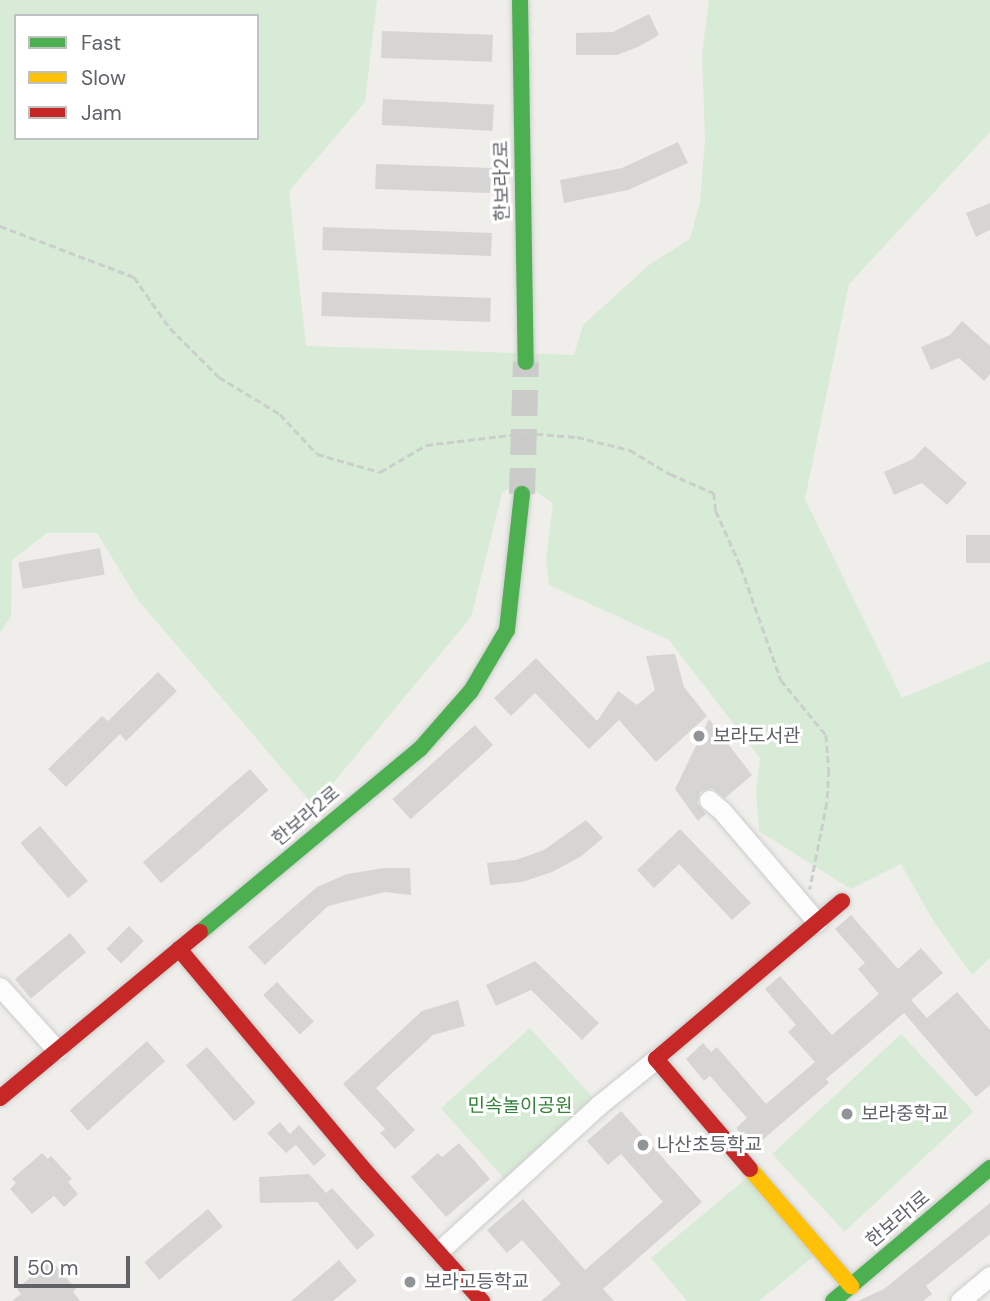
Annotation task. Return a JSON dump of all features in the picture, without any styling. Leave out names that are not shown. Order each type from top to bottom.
[{"type":"street","name":"한보라2로","points":[[520,0],[526,362]]},
{"type":"street","name":"한보라2로","points":[[0,1098],[419,749],[471,691],[508,630],[522,494]]},
{"type":"street","points":[[709,800],[722,811],[817,922]]},
{"type":"street","points":[[439,1251],[599,1105],[842,901]]},
{"type":"street","points":[[179,949],[369,1174],[482,1301]]},
{"type":"street","points":[[0,987],[57,1050]]},
{"type":"street","points":[[656,1059],[851,1286]]},
{"type":"street","name":"한보라1로","points":[[833,1301],[990,1168]]},
{"type":"street","points":[[960,1301],[990,1276]]},
{"type":"green space","points":[[0,0],[377,0],[365,102],[289,191],[306,346],[574,355],[583,325],[650,264],[690,239],[700,202],[705,140],[702,55],[709,0],[990,0],[990,132],[849,284],[805,499],[902,698],[990,661],[990,958],[972,975],[934,922],[901,864],[851,889],[759,831],[756,792],[760,758],[669,640],[549,585],[546,559],[553,503],[520,481],[502,493],[471,617],[314,806],[138,600],[97,533],[47,533],[12,560],[11,616],[0,633]]},
{"type":"green space","name":"민속놀이공원","points":[[530,1028],[599,1105],[510,1185],[441,1108]]},
{"type":"green space","points":[[901,1034],[973,1112],[845,1232],[772,1154]]},
{"type":"green space","points":[[748,1177],[814,1256],[759,1301],[687,1301],[651,1258]]},
{"type":"building","points":[[649,14],[659,35],[638,47],[617,55],[576,55],[576,33],[613,32]]},
{"type":"building","points":[[382,31],[493,35],[492,62],[381,58]]},
{"type":"building","points":[[383,99],[494,105],[492,131],[382,125]]},
{"type":"building","points":[[678,142],[688,163],[628,190],[564,203],[560,180],[622,168]]},
{"type":"building","points":[[376,164],[491,168],[490,193],[375,189]]},
{"type":"building","points":[[990,203],[990,230],[976,237],[966,213]]},
{"type":"building","points":[[323,227],[492,233],[491,256],[322,250]]},
{"type":"building","points":[[322,292],[491,298],[490,322],[321,316]]},
{"type":"building","points":[[962,321],[990,346],[990,374],[984,381],[959,358],[931,370],[921,347],[950,335]]},
{"type":"building","points":[[925,446],[967,483],[947,505],[922,483],[894,495],[884,472],[913,459]]},
{"type":"building","points":[[966,535],[990,535],[990,563],[966,563]]},
{"type":"building","points":[[100,548],[105,575],[23,589],[18,562]]},
{"type":"building","points":[[675,654],[684,687],[707,716],[656,762],[619,720],[589,749],[535,693],[511,716],[494,698],[536,658],[597,721],[618,691],[637,705],[655,690],[646,656]]},
{"type":"building","points":[[158,672],[177,691],[126,741],[120,734],[66,787],[48,769],[102,716],[108,721]]},
{"type":"building","points":[[709,719],[752,775],[725,798],[712,788],[700,792],[697,803],[706,814],[698,821],[675,789]]},
{"type":"building","points":[[475,725],[493,745],[411,819],[393,799]]},
{"type":"building","points":[[250,769],[268,790],[161,883],[143,862]]},
{"type":"building","points":[[586,820],[603,838],[580,857],[552,872],[522,882],[490,885],[487,863],[516,860],[544,850]]},
{"type":"building","points":[[40,826],[88,881],[68,898],[20,843]]},
{"type":"building","points":[[680,829],[751,903],[732,920],[679,864],[654,888],[637,870]]},
{"type":"building","points":[[384,868],[410,868],[411,895],[385,892],[328,906],[265,965],[248,947],[317,887],[347,874]]},
{"type":"building","points":[[851,915],[898,969],[921,948],[943,973],[911,1000],[927,1018],[957,992],[990,1030],[990,1085],[976,1097],[904,1013],[826,1079],[829,1083],[753,1148],[736,1128],[747,1118],[710,1076],[704,1081],[686,1059],[703,1043],[711,1052],[717,1047],[766,1104],[815,1062],[788,1032],[796,1025],[765,989],[780,976],[832,1035],[879,994],[858,969],[865,963],[835,929]]},
{"type":"building","points":[[129,926],[144,941],[121,963],[106,949]]},
{"type":"building","points":[[70,933],[86,952],[31,998],[15,979]]},
{"type":"building","points":[[535,961],[599,1023],[582,1040],[531,990],[496,1006],[486,985]]},
{"type":"building","points":[[277,982],[314,1021],[300,1034],[263,995]]},
{"type":"building","points":[[458,1000],[465,1026],[433,1035],[376,1088],[415,1130],[395,1149],[380,1133],[385,1129],[343,1084],[422,1011]]},
{"type":"building","points":[[147,1041],[165,1061],[88,1131],[70,1111]]},
{"type":"building","points":[[207,1047],[256,1103],[234,1121],[186,1065]]},
{"type":"building","points":[[621,1111],[702,1202],[603,1289],[614,1301],[541,1301],[561,1284],[522,1240],[507,1253],[487,1230],[523,1199],[585,1270],[663,1202],[621,1154],[608,1165],[587,1141]]},
{"type":"building","points":[[280,1122],[290,1134],[299,1125],[326,1155],[314,1166],[296,1145],[286,1153],[267,1133]]},
{"type":"building","points":[[459,1143],[490,1179],[446,1217],[411,1177],[438,1153],[442,1157]]},
{"type":"building","points":[[42,1153],[48,1159],[51,1156],[72,1179],[68,1182],[78,1194],[64,1207],[54,1196],[32,1214],[10,1189],[16,1183],[12,1179]]},
{"type":"building","points":[[309,1174],[326,1193],[332,1188],[375,1235],[357,1250],[317,1202],[260,1203],[259,1177]]},
{"type":"building","points":[[990,1203],[990,1234],[926,1286],[932,1294],[923,1301],[858,1301],[884,1289]]},
{"type":"building","points":[[208,1209],[223,1227],[159,1280],[144,1262]]},
{"type":"building","points":[[339,1260],[357,1281],[333,1301],[291,1301]]},
{"type":"building","points":[[47,1263],[52,1269],[56,1266],[76,1289],[73,1292],[80,1301],[12,1301],[21,1294],[17,1289]]},
{"type":"tunnel","points":[[522,494],[526,362]]},
{"type":"traffic: fast","points":[[520,0],[526,362]]},
{"type":"traffic: fast","points":[[200,932],[420,749],[471,691],[507,630],[522,494]]},
{"type":"traffic: fast","points":[[833,1301],[990,1168]]},
{"type":"traffic: slow","points":[[750,1169],[851,1286]]},
{"type":"traffic: jam","points":[[750,1169],[656,1059],[842,901]]},
{"type":"traffic: jam","points":[[0,1098],[200,932]]},
{"type":"traffic: jam","points":[[179,949],[368,1174],[482,1301]]},
{"type":"place","name":"보라도서관","points":[[699,736]]},
{"type":"place","name":"보라중학교","points":[[847,1114]]},
{"type":"place","name":"나산초등학교","points":[[643,1145]]},
{"type":"place","name":"보라고등학교","points":[[410,1282]]}]
